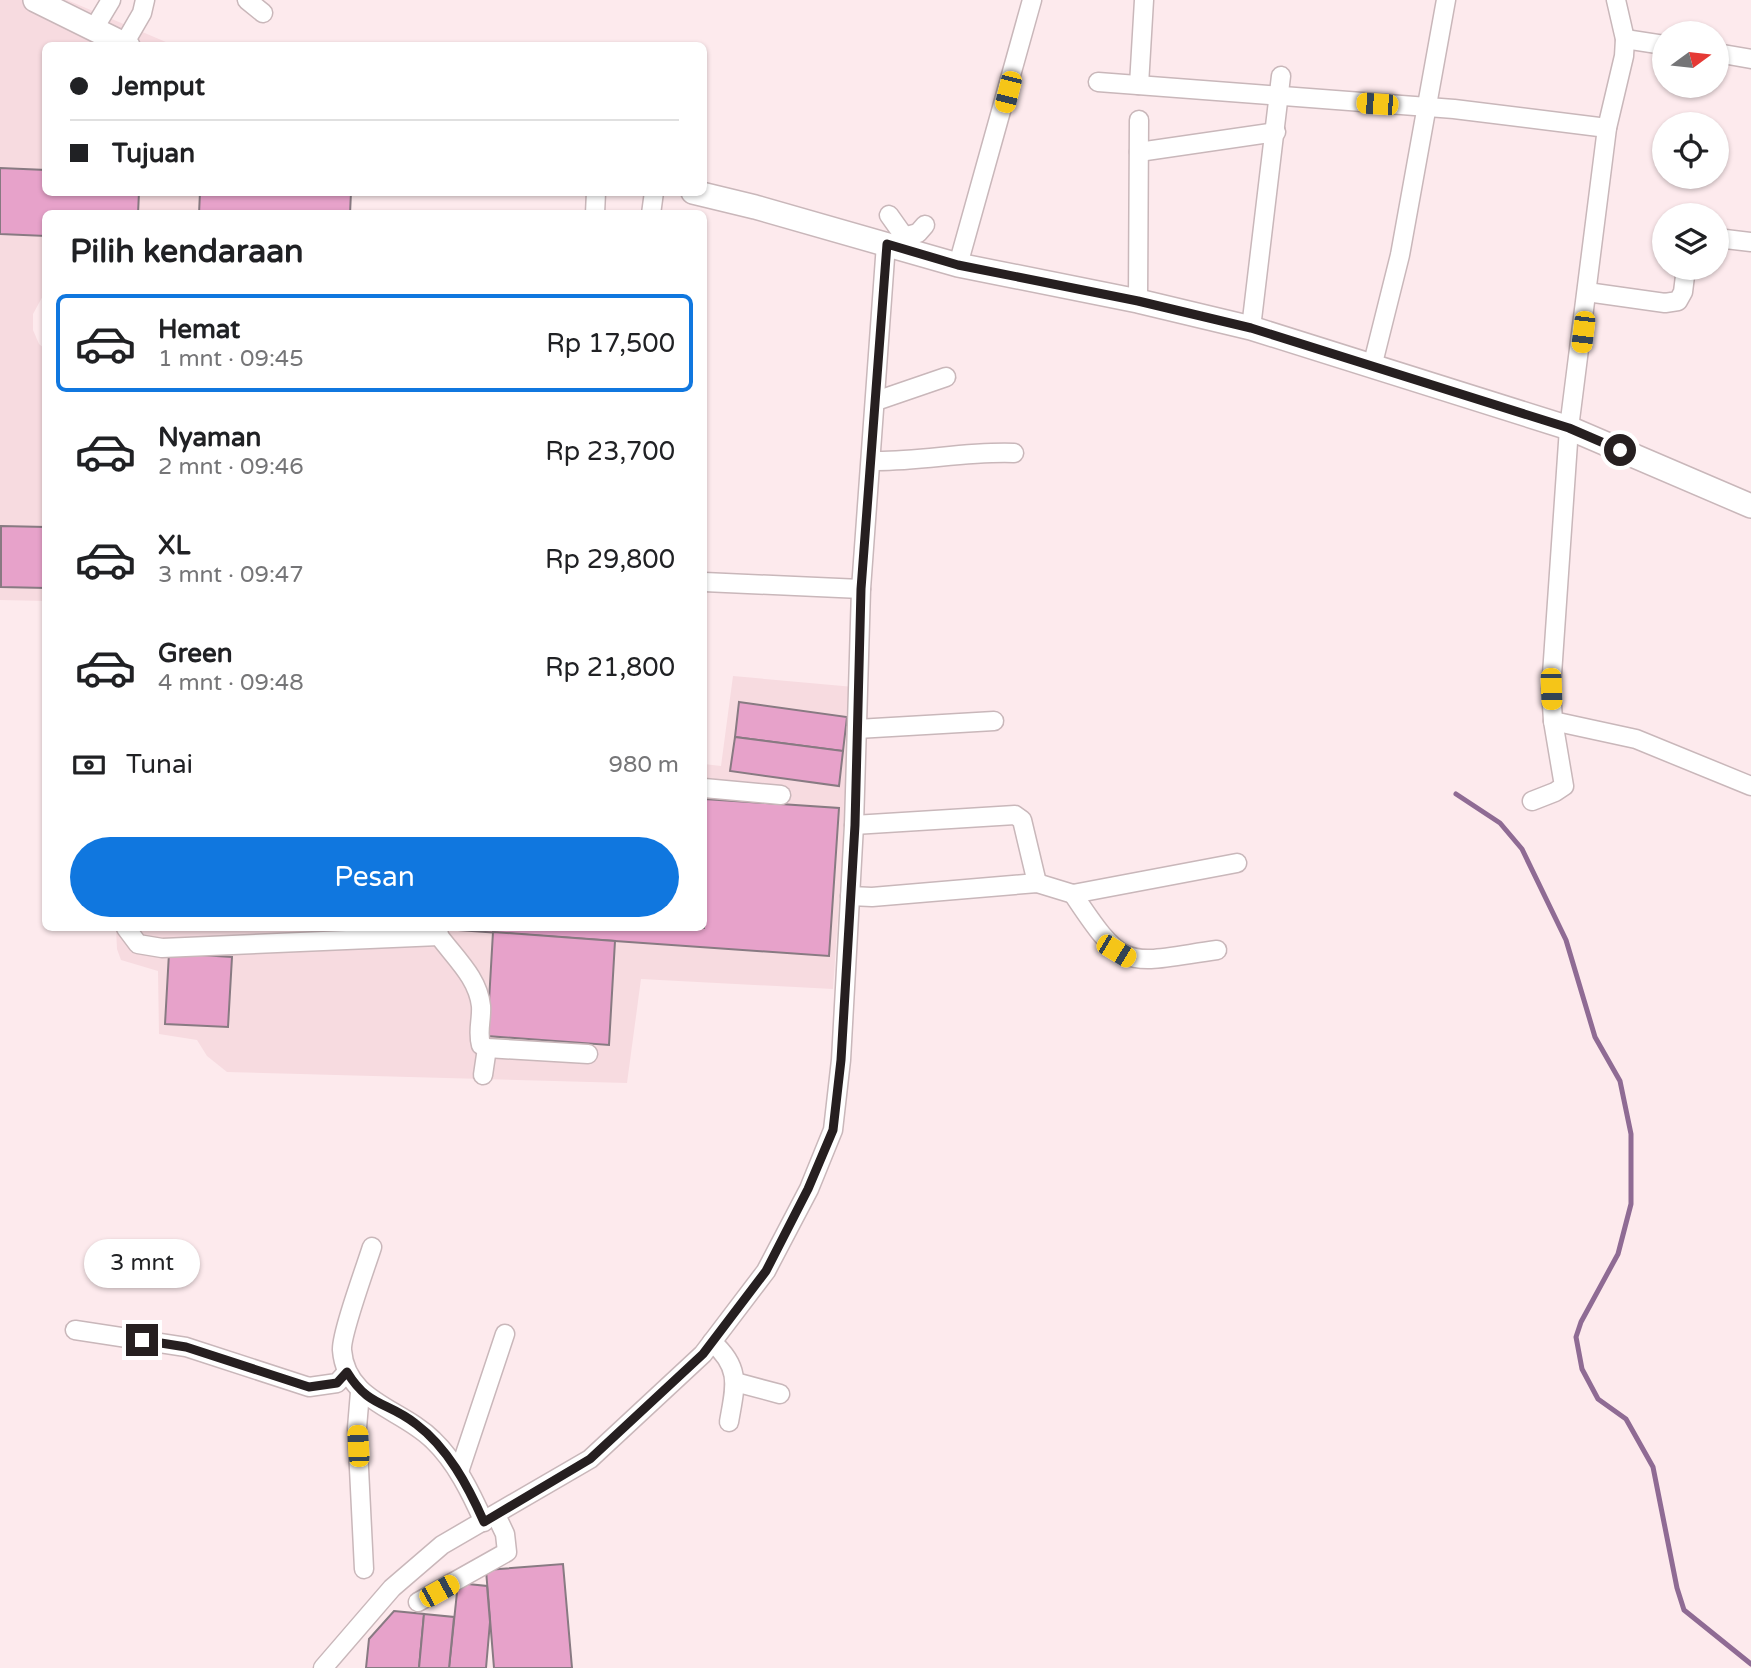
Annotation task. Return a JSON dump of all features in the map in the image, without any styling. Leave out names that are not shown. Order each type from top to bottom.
[{"type":"main road","points":[[35,0],[119,42]]},
{"type":"main road","points":[[707,195],[900,243],[958,265],[1138,301],[1251,328],[1569,428],[1751,506]]},
{"type":"street","points":[[93,30],[111,0]]},
{"type":"street","points":[[128,42],[142,13],[145,0]]},
{"type":"street","points":[[247,0],[263,13]]},
{"type":"street","points":[[958,265],[1032,0]]},
{"type":"street","points":[[1139,85],[1144,0]]},
{"type":"street","points":[[1372,367],[1400,256],[1446,0]]},
{"type":"street","points":[[1532,801],[1564,786],[1565,775],[1553,721],[1551,689],[1569,428],[1607,128],[1619,82],[1625,39],[1616,0]]},
{"type":"street","points":[[1625,39],[1652,43]]},
{"type":"street","points":[[1729,55],[1751,59]]},
{"type":"street","points":[[1251,328],[1281,76]]},
{"type":"street","points":[[1098,82],[1425,107],[1607,128]]},
{"type":"street","points":[[1138,301],[1139,120]]},
{"type":"street","points":[[1139,152],[1276,132]]},
{"type":"street","points":[[323,1668],[392,1588],[442,1545],[590,1459],[712,1342],[766,1271],[808,1189],[833,1130],[841,1060],[855,825],[861,589],[876,401],[900,243],[889,215]]},
{"type":"street","points":[[900,243],[926,225]]},
{"type":"street","points":[[1729,239],[1751,242]]},
{"type":"street","points":[[1587,292],[1665,303],[1678,301],[1683,292],[1684,280]]},
{"type":"street","points":[[876,401],[946,377]]},
{"type":"street","points":[[872,461],[901,461],[975,452],[1014,453]]},
{"type":"street","points":[[707,582],[861,589]]},
{"type":"street","points":[[857,729],[994,721]]},
{"type":"street","points":[[1553,721],[1636,738],[1751,786]]},
{"type":"street","points":[[707,788],[781,795]]},
{"type":"street","points":[[855,825],[1015,815],[1022,820],[1037,883]]},
{"type":"street","points":[[850,896],[872,898],[1037,883],[1073,894],[1237,863]]},
{"type":"street","points":[[1073,894],[1101,937],[1128,959],[1149,960],[1217,950]]},
{"type":"street","points":[[129,931],[138,944],[162,948],[439,932],[477,985],[481,1009],[478,1034],[481,1045],[487,1048],[588,1055]]},
{"type":"street","points":[[483,1075],[487,1048]]},
{"type":"street","points":[[372,1247],[342,1347],[347,1372],[359,1392],[414,1422],[436,1442],[508,1544],[507,1552],[418,1602]]},
{"type":"street","points":[[75,1330],[186,1347],[309,1387],[337,1383],[347,1372]]},
{"type":"street","points":[[459,1472],[505,1334]]},
{"type":"street","points":[[712,1342],[731,1364],[736,1382],[729,1422]]},
{"type":"street","points":[[736,1382],[780,1394]]},
{"type":"street","points":[[359,1392],[357,1428],[364,1569]]},
{"type":"shaded area","points":[[0,0],[67,0],[166,42],[42,42],[42,196],[351,196],[350,210],[42,210],[42,298],[33,314],[33,330],[42,347],[42,601],[0,600]]},
{"type":"shaded area","points":[[733,676],[854,687],[833,989],[641,979],[627,1083],[227,1072],[207,1056],[197,1040],[159,1034],[158,971],[121,960],[117,949],[116,931],[707,931],[707,764],[721,766]]},
{"type":"building","points":[[0,168],[42,170],[42,196],[139,196],[138,210],[42,210],[42,236],[0,234]]},
{"type":"building","points":[[200,196],[351,196],[350,210],[199,210]]},
{"type":"building","points":[[1,526],[42,527],[42,588],[1,587]]},
{"type":"building","points":[[739,702],[847,717],[843,751],[735,737]]},
{"type":"building","points":[[735,737],[843,751],[839,786],[730,771]]},
{"type":"building","points":[[707,799],[839,808],[829,956],[472,931],[707,931]]},
{"type":"building","points":[[493,932],[615,941],[609,1045],[487,1036]]},
{"type":"building","points":[[169,953],[232,957],[228,1027],[165,1024]]},
{"type":"building","points":[[563,1564],[572,1668],[494,1668],[486,1570]]},
{"type":"building","points":[[458,1583],[487,1586],[490,1622],[486,1668],[449,1668]]},
{"type":"building","points":[[394,1611],[424,1614],[419,1668],[366,1668],[369,1639]]},
{"type":"building","points":[[424,1614],[454,1617],[449,1668],[419,1668]]},
{"type":"waterway","points":[[1456,794],[1500,823],[1522,849],[1566,940],[1595,1037],[1620,1081],[1631,1134],[1631,1204],[1618,1254],[1581,1322],[1576,1337],[1582,1369],[1598,1399],[1626,1419],[1653,1467],[1677,1588],[1684,1610],[1751,1664]]},
{"type":"route","points":[[142,1340],[186,1347],[309,1387],[337,1383],[347,1372],[359,1392],[414,1422],[436,1442],[459,1472],[484,1522],[590,1459],[703,1354],[766,1271],[808,1189],[833,1130],[841,1060],[855,825],[861,589],[887,244],[958,265],[1138,301],[1251,328],[1569,428],[1620,450]]}]
